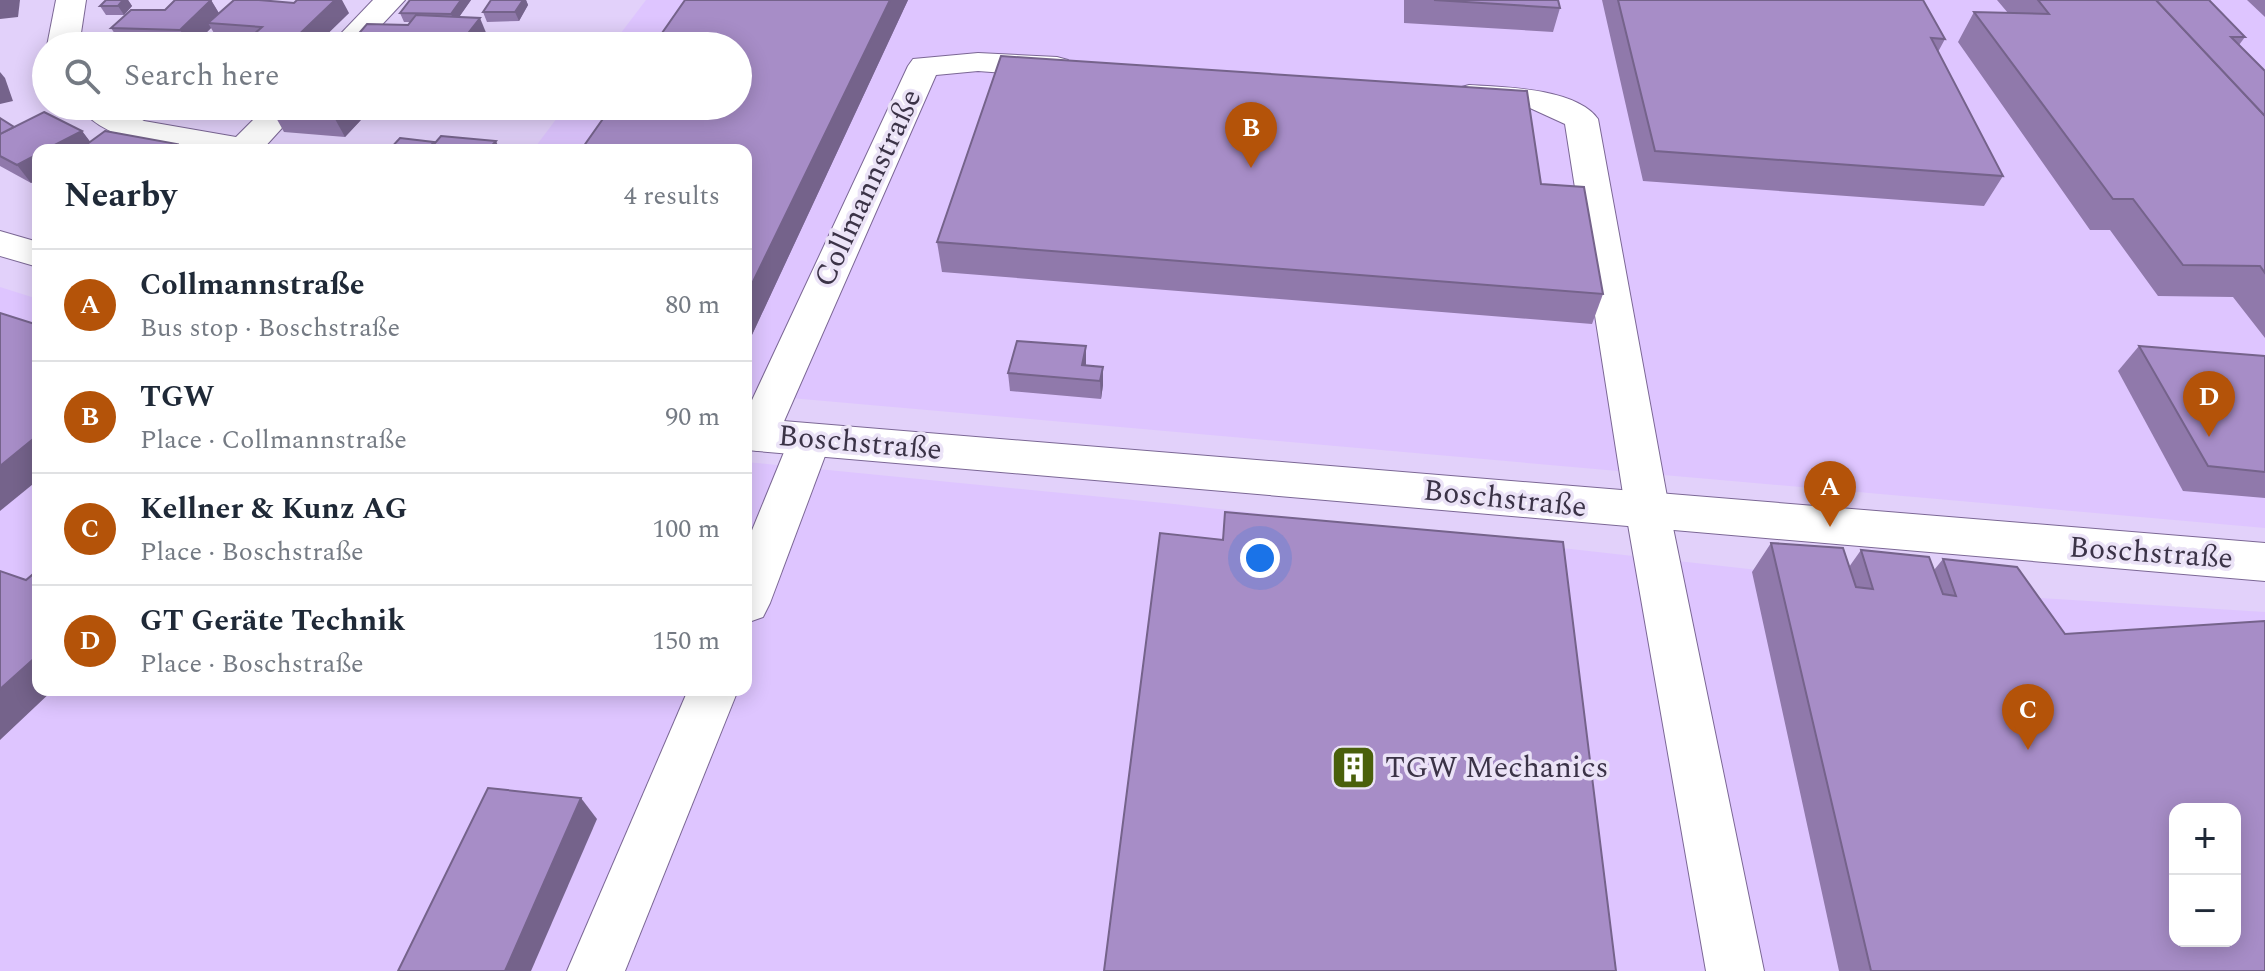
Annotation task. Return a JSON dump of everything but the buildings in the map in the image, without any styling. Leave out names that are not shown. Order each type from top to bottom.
[{"type":"street","points":[[359,32],[390,0]]},
{"type":"street","points":[[67,32],[75,2]]},
{"type":"street","name":"Collmannstraße","points":[[752,432],[924,66],[978,62],[1091,69]]},
{"type":"street","points":[[1426,92],[1536,99],[1581,119],[1648,513],[1735,971]]},
{"type":"street","points":[[119,120],[134,129],[212,144]]},
{"type":"street","points":[[249,144],[272,120]]},
{"type":"street","points":[[0,243],[32,253]]},
{"type":"street","name":"Boschstraße","points":[[752,434],[1260,474],[1648,513],[2265,562]]},
{"type":"street","points":[[752,588],[810,440]]},
{"type":"street","points":[[596,971],[711,696]]},
{"type":"shaded area","points":[[646,0],[2265,0],[2265,528],[752,395],[752,144],[538,144],[556,120],[752,120],[752,32],[622,32]]},
{"type":"shaded area","points":[[0,287],[32,297],[32,696],[752,696],[752,463],[1174,504],[1960,593],[2265,612],[2265,971],[0,971]]},
{"type":"place","name":"TGW","points":[[1251,168]]},
{"type":"place","name":"GT Geräte Technik","points":[[2209,437]]},
{"type":"place","name":"Collmannstraße","points":[[1830,527]]},
{"type":"place","name":"Kellner & Kunz AG","points":[[2028,750]]},
{"type":"place","name":"TGW Mechanics","points":[[1354,768]]}]
